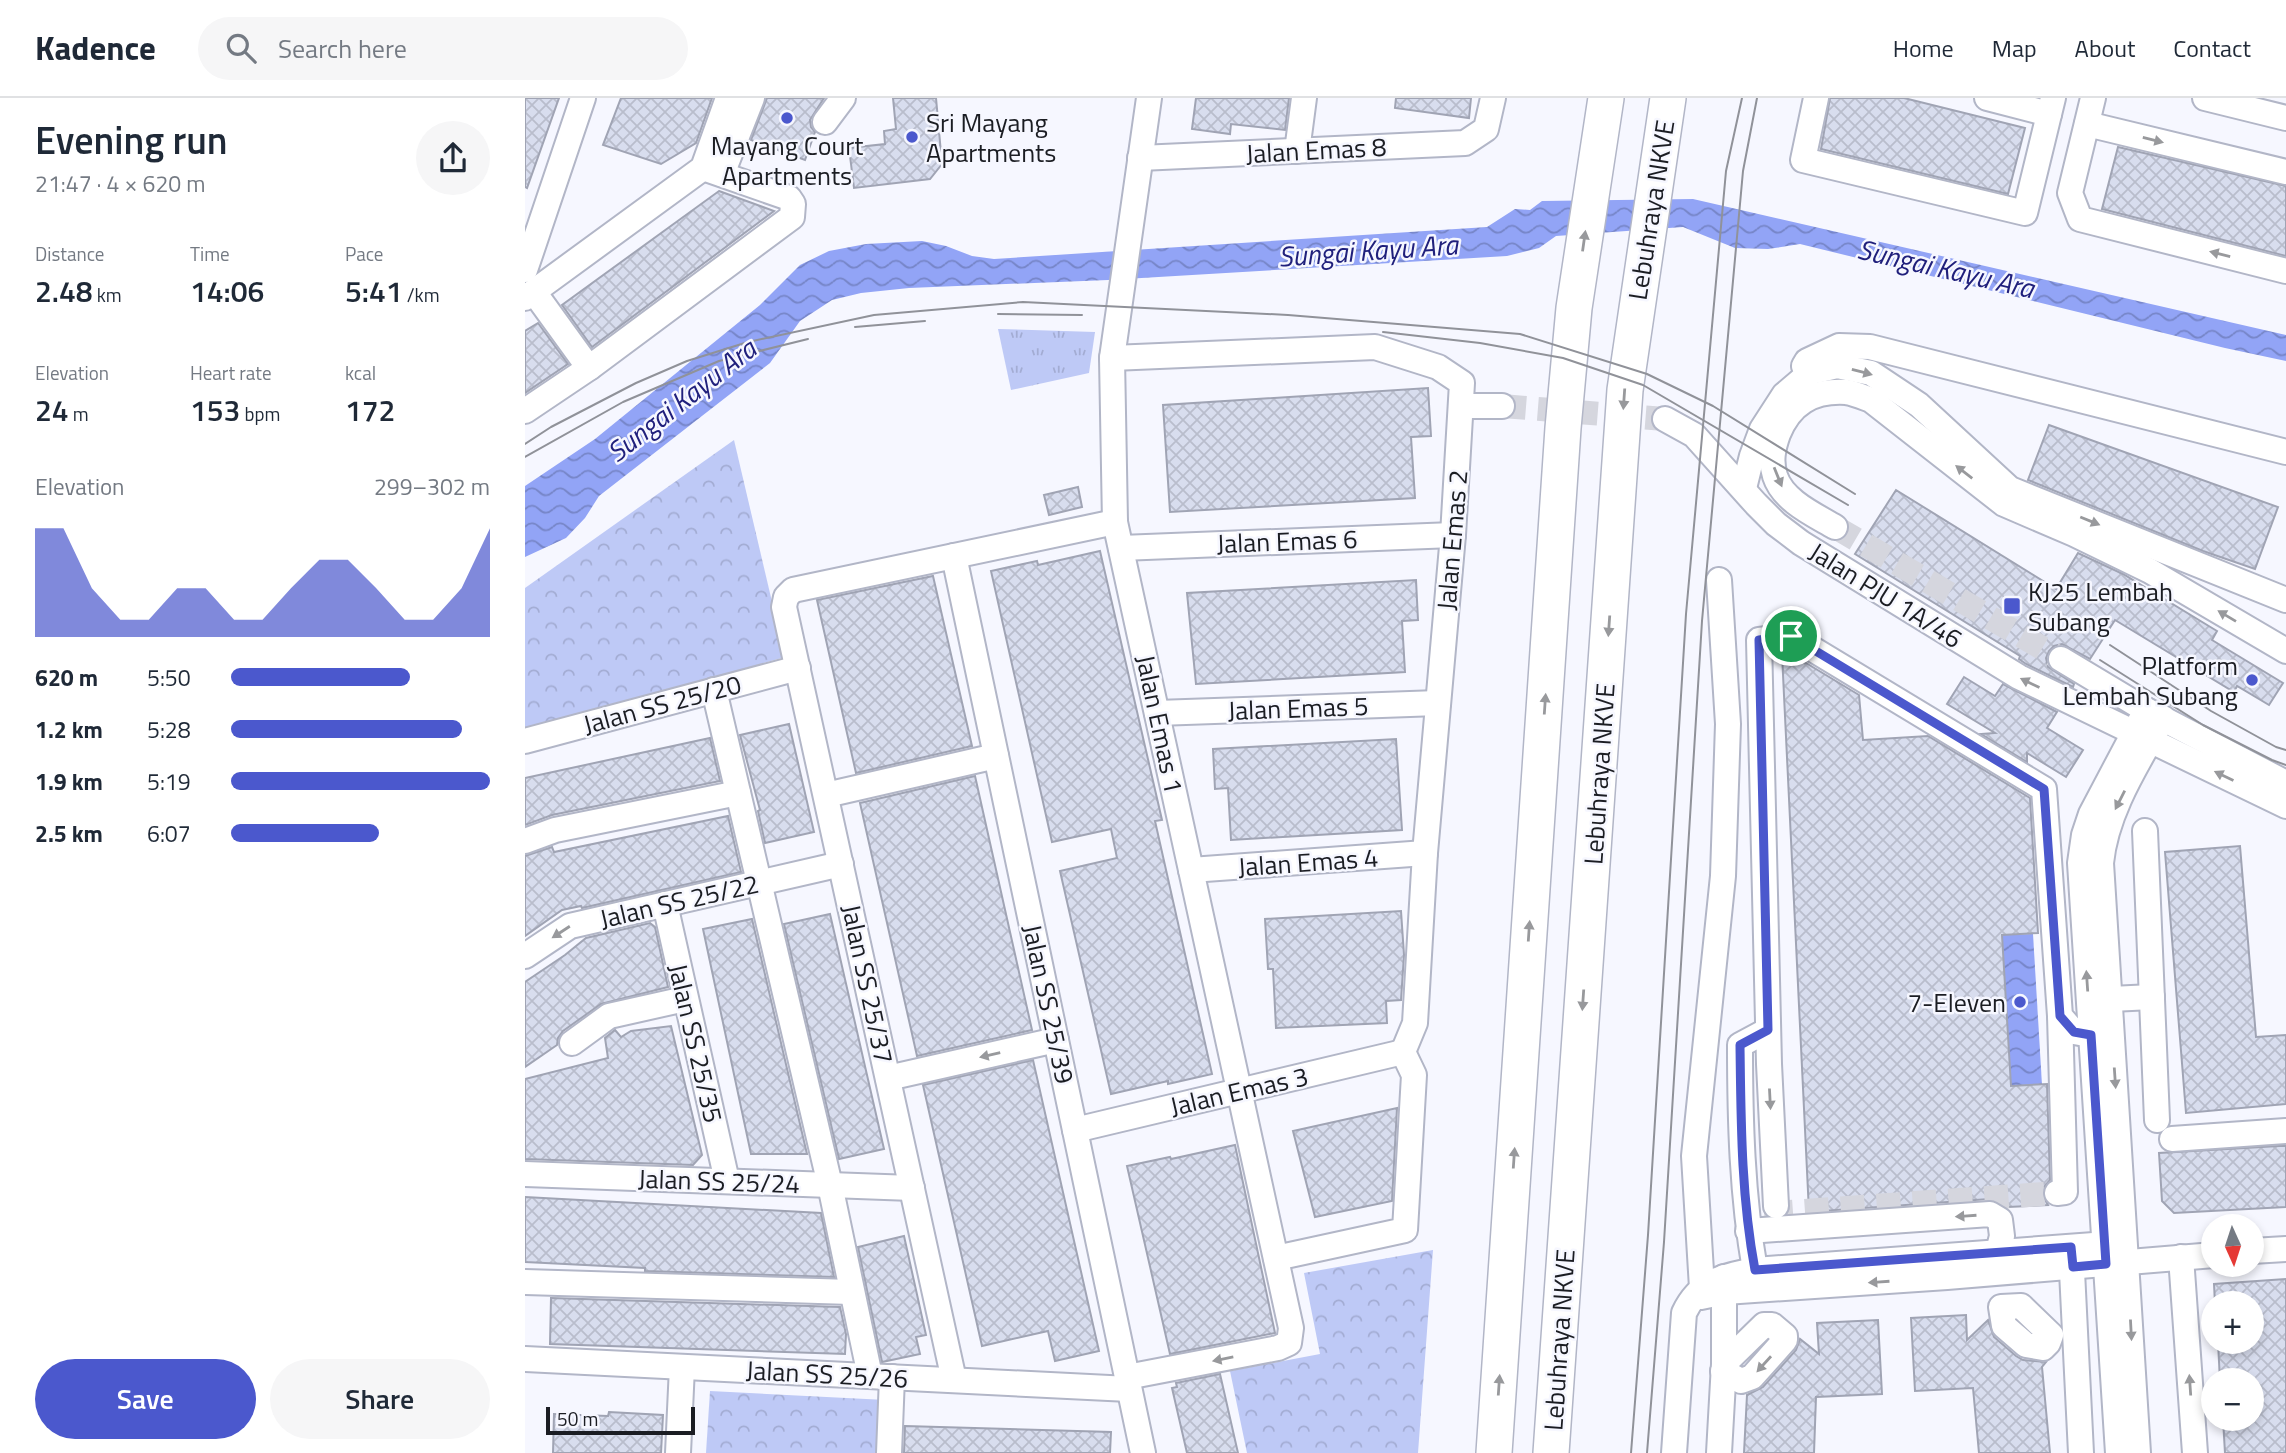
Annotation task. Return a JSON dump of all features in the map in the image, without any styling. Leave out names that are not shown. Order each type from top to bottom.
[{"type":"highway","points":[[1494,1453],[1563,428],[1574,308],[1604,105]]},
{"type":"highway","name":"Lebuhraya NKVE","points":[[1552,1453],[1625,390],[1666,110]]},
{"type":"street","points":[[528,287],[583,98]]},
{"type":"street","points":[[713,171],[728,98]]},
{"type":"street","points":[[528,287],[713,171],[752,98]]},
{"type":"street","points":[[825,122],[843,98]]},
{"type":"street","name":"Jalan Emas 1","points":[[1149,98],[1112,358],[1115,522],[1291,1328],[1289,1343]]},
{"type":"street","points":[[1297,151],[1304,98]]},
{"type":"street","name":"Jalan Emas 8","points":[[1140,158],[1465,144],[1486,129],[1493,98]]},
{"type":"street","points":[[1816,98],[1803,160],[2025,213],[2051,106],[1987,98]]},
{"type":"street","points":[[2093,98],[2070,193],[2080,219],[2286,271]]},
{"type":"street","points":[[2205,98],[2229,101],[2286,118]]},
{"type":"street","points":[[2087,124],[2286,172]]},
{"type":"street","points":[[525,411],[589,368],[790,219],[794,208],[793,201],[789,198],[713,171]]},
{"type":"street","points":[[528,287],[589,368]]},
{"type":"street","name":"Jalan Emas 2","points":[[1112,358],[1375,346],[1437,367],[1462,383],[1453,534],[1425,853],[1415,1023],[1403,1052]]},
{"type":"street","points":[[1744,488],[1762,429],[1784,395],[1807,361],[1839,346],[1870,346],[2286,453]]},
{"type":"street","points":[[1784,395],[1811,372],[1837,366],[1871,373],[1919,405],[2010,489],[2286,600]]},
{"type":"street","name":"Jalan PJU 1A/46","points":[[1835,527],[1794,502],[1775,477],[1772,450],[1785,417],[1798,403],[1820,395],[1846,392],[1871,400],[2004,504],[2150,571],[2286,651]]},
{"type":"street","points":[[1461,406],[1502,406]]},
{"type":"street","name":"Jalan PJU 1A/46","points":[[1665,419],[1695,435],[1744,488],[1756,505],[1801,543],[2019,677],[2286,806]]},
{"type":"street","points":[[954,556],[1115,522]]},
{"type":"street","name":"Jalan Emas 6","points":[[1121,548],[1453,534]]},
{"type":"street","name":"Jalan SS 25/37","points":[[954,556],[793,590],[786,597],[785,607],[954,1380]]},
{"type":"street","name":"Jalan SS 25/39","points":[[954,556],[1143,1453]]},
{"type":"street","points":[[1719,580],[1728,724],[1723,876],[1693,1156],[1723,1368],[1719,1453]]},
{"type":"street","points":[[2256,588],[2286,609]]},
{"type":"street","points":[[1776,1206],[1768,1030],[1759,640],[1791,636],[2044,789],[2060,1016],[2065,1192],[2057,1193]]},
{"type":"street","points":[[2061,659],[2155,714],[2286,783]]},
{"type":"street","name":"Jalan SS 25/20","points":[[525,741],[798,668]]},
{"type":"street","points":[[714,690],[830,1185],[851,1292],[881,1377],[889,1453]]},
{"type":"street","name":"Jalan Emas 5","points":[[1157,713],[1438,703]]},
{"type":"street","points":[[2092,712],[2107,734],[2111,748],[2111,764],[2105,787]]},
{"type":"street","points":[[2138,1453],[2091,1035],[2080,863],[2084,835],[2091,814],[2105,787],[2142,737],[2155,714]]},
{"type":"street","points":[[2118,1453],[2111,999],[2101,863],[2103,840],[2142,737]]},
{"type":"street","points":[[826,795],[996,756]]},
{"type":"street","points":[[525,841],[555,830],[738,793]]},
{"type":"street","points":[[2145,831],[2152,997],[2165,1129],[2286,1131]]},
{"type":"street","name":"Jalan Emas 4","points":[[1191,870],[1425,853]]},
{"type":"street","name":"Jalan SS 25/22","points":[[525,957],[570,926],[841,864]]},
{"type":"street","points":[[2053,912],[2067,894],[2081,886]]},
{"type":"street","name":"Jalan SS 25/35","points":[[665,904],[727,1181]]},
{"type":"street","points":[[2111,999],[2152,997]]},
{"type":"street","points":[[572,1043],[609,1016],[685,999]]},
{"type":"street","points":[[2060,1016],[2074,1032],[2091,1035]]},
{"type":"street","points":[[1755,1270],[1748,1231],[1741,1143],[1740,1045],[1768,1030]]},
{"type":"street","points":[[888,1078],[1056,1040]]},
{"type":"street","points":[[1276,1258],[1405,1230],[1414,1074],[1403,1052]]},
{"type":"street","name":"Jalan Emas 3","points":[[1075,1130],[1403,1052]]},
{"type":"street","name":"Jalan SS 25/24","points":[[525,1174],[912,1188]]},
{"type":"street","points":[[1748,1231],[1990,1214],[2000,1220],[2002,1236],[1998,1252]]},
{"type":"street","points":[[2265,1250],[2286,1249]]},
{"type":"street","points":[[1674,1453],[1684,1314],[1710,1289],[1755,1270],[1998,1252],[2072,1257],[2116,1253],[2201,1256]]},
{"type":"street","points":[[1710,1289],[2019,1271],[2072,1257]]},
{"type":"street","points":[[2072,1257],[2081,1453]]},
{"type":"street","points":[[2181,1257],[2195,1453]]},
{"type":"street","points":[[2019,1271],[2021,1306]]},
{"type":"street","points":[[525,1282],[851,1292]]},
{"type":"street","name":"Jalan SS 25/26","points":[[525,1359],[954,1380],[1128,1383],[1278,1348],[1289,1343]]},
{"type":"street","points":[[678,1453],[682,1367]]},
{"type":"green space","points":[[998,329],[1095,332],[1089,373],[1011,390]]},
{"type":"green space","points":[[734,440],[785,657],[525,731],[525,588]]},
{"type":"green space","points":[[1433,1250],[1418,1453],[1247,1453],[1230,1371],[1320,1354],[1304,1273]]},
{"type":"green space","points":[[710,1391],[886,1400],[883,1453],[706,1453]]},
{"type":"water","name":"Sungai Kayu Ara","points":[[1693,199],[2286,335],[2286,361],[1800,244],[1768,249],[1735,248],[1683,227],[1556,236],[1539,248],[1507,256],[1108,280],[909,288],[861,293],[832,300],[800,321],[770,363],[599,496],[585,518],[566,538],[525,557],[525,486],[595,439],[760,305],[800,265],[829,251],[866,244],[922,241],[946,246],[972,256],[994,259],[1487,227],[1515,209],[1530,210],[1542,201]]},
{"type":"water","points":[[2033,934],[2042,1085],[2011,1086],[2002,935]]},
{"type":"building","points":[[525,98],[559,98],[527,188],[525,187]]},
{"type":"building","points":[[621,98],[712,98],[696,143],[661,164],[603,145]]},
{"type":"building","name":"Mayang Court Apartments","points":[[767,98],[824,98],[810,120],[815,132],[805,160],[751,140]]},
{"type":"building","name":"Sri Mayang Apartments","points":[[893,98],[936,98],[942,164],[930,179],[854,188],[849,148],[885,144],[884,131],[896,129]]},
{"type":"building","points":[[1196,98],[1289,98],[1285,130],[1231,124],[1230,134],[1192,129]]},
{"type":"building","points":[[1396,98],[1471,98],[1469,118],[1395,108]]},
{"type":"building","points":[[1830,98],[1904,98],[2025,128],[2008,194],[1821,149]]},
{"type":"building","points":[[2118,147],[2286,186],[2286,256],[2102,209]]},
{"type":"building","points":[[719,191],[774,211],[592,347],[562,305]]},
{"type":"building","points":[[538,323],[568,364],[525,393],[525,331]]},
{"type":"building","points":[[1428,388],[1431,436],[1411,437],[1415,498],[1170,512],[1163,405]]},
{"type":"building","points":[[2049,425],[2278,507],[2255,569],[2203,551],[2028,480]]},
{"type":"building","points":[[1078,487],[1082,507],[1049,515],[1044,495]]},
{"type":"building","name":"KJ25 Lembah Subang","points":[[1896,490],[2056,589],[2078,553],[2123,574],[2217,631],[2212,640],[2283,683],[2269,705],[2237,686],[2234,692],[2115,620],[2090,659],[2062,644],[2049,651],[2046,658],[2048,667],[2074,684],[2073,687],[2026,664],[2019,659],[2020,656],[1855,554]]},
{"type":"building","points":[[1100,551],[1162,820],[1155,821],[1212,1074],[1111,1094],[1060,871],[1117,858],[1111,829],[1052,842],[991,571],[1037,561],[1038,565]]},
{"type":"building","points":[[933,576],[972,746],[856,773],[817,600]]},
{"type":"building","points":[[1416,580],[1418,620],[1402,621],[1405,672],[1196,684],[1187,593]]},
{"type":"building","points":[[1782,654],[1791,654],[1859,695],[1863,740],[1928,736],[2030,798],[2038,933],[2002,935],[2011,1086],[2047,1084],[2050,1180],[2042,1194],[2048,1205],[2008,1207],[1989,1199],[1809,1212]]},
{"type":"building","points":[[1964,677],[1995,696],[2003,684],[2057,712],[2047,728],[2083,750],[2066,777],[2027,753],[2027,762],[1981,734],[1995,733],[1947,704]]},
{"type":"building","points":[[789,724],[814,832],[765,843],[758,811],[760,810],[740,735]]},
{"type":"building","points":[[710,738],[720,781],[552,815],[525,825],[525,778]]},
{"type":"building","points":[[1396,739],[1402,830],[1231,840],[1228,788],[1215,789],[1213,749]]},
{"type":"building","points":[[975,776],[1032,1030],[917,1056],[860,803]]},
{"type":"building","points":[[728,816],[741,872],[582,908],[562,910],[525,936],[525,856],[552,847],[554,852]]},
{"type":"building","points":[[2240,846],[2256,1037],[2286,1035],[2286,1104],[2186,1113],[2165,852]]},
{"type":"building","points":[[1401,911],[1404,955],[1401,1000],[1386,1001],[1387,1023],[1276,1028],[1273,969],[1268,969],[1265,919]]},
{"type":"building","points":[[830,914],[884,1149],[839,1159],[784,924]]},
{"type":"building","points":[[752,919],[807,1154],[751,1154],[703,929]]},
{"type":"building","points":[[650,923],[655,927],[668,987],[601,1004],[563,1031],[557,1045],[525,1067],[525,982],[586,938]]},
{"type":"building","points":[[671,1026],[702,1155],[693,1165],[525,1159],[525,1079],[608,1058],[605,1038],[615,1030],[621,1037],[631,1031]]},
{"type":"building","points":[[1033,1060],[1099,1351],[1055,1361],[1048,1331],[982,1346],[923,1085]]},
{"type":"building","points":[[1397,1108],[1392,1201],[1315,1217],[1293,1131]]},
{"type":"building","points":[[1235,1145],[1275,1333],[1170,1354],[1127,1166]]},
{"type":"building","points":[[2286,1146],[2286,1207],[2174,1213],[2162,1201],[2159,1153]]},
{"type":"building","points":[[525,1197],[821,1213],[834,1277],[645,1271],[645,1268],[525,1262]]},
{"type":"building","points":[[904,1236],[926,1335],[916,1337],[920,1354],[882,1362],[858,1247]]},
{"type":"building","points":[[2286,1279],[2286,1453],[2225,1453],[2224,1431],[2264,1431],[2264,1368],[2219,1368],[2219,1354],[2264,1354],[2264,1291],[2214,1291],[2214,1284]]},
{"type":"building","points":[[551,1298],[840,1307],[846,1334],[845,1354],[550,1344]]},
{"type":"building","points":[[1966,1315],[1967,1340],[1988,1320],[1994,1337],[2016,1356],[2023,1360],[2046,1362],[2042,1367],[2050,1453],[1979,1453],[1973,1388],[1915,1391],[1911,1318]]},
{"type":"building","points":[[1878,1320],[1882,1394],[1816,1397],[1814,1453],[1744,1453],[1747,1395],[1763,1387],[1796,1350],[1800,1339],[1819,1354],[1817,1323]]},
{"type":"building","points":[[1220,1374],[1238,1453],[1187,1453],[1172,1388],[1177,1387],[1176,1383]]},
{"type":"building","points":[[609,1412],[663,1415],[661,1453],[553,1453],[554,1414],[608,1416]]},
{"type":"building","points":[[905,1426],[1111,1432],[1110,1453],[904,1453]]},
{"type":"tunnel","points":[[1502,406],[1665,419]]},
{"type":"tunnel","points":[[1835,527],[2061,659]]},
{"type":"tunnel","points":[[1776,1206],[1776,1213],[2057,1193]]},
{"type":"tram line","points":[[1631,1453],[1648,1235],[1686,614],[1726,171],[1742,98]]},
{"type":"tram line","points":[[1647,1453],[1664,1242],[1702,621],[1743,171],[1757,98]]},
{"type":"tram line","points":[[525,444],[551,427],[636,383],[687,361],[748,342],[874,315],[1023,302],[1288,315],[1520,334],[1647,374],[1713,406],[1855,494]]},
{"type":"tram line","points":[[998,314],[1082,315]]},
{"type":"tram line","points":[[855,327],[925,321]]},
{"type":"tram line","points":[[1383,332],[1480,343],[1563,358],[1643,385],[1848,505]]},
{"type":"tram line","points":[[525,457],[623,402],[719,361],[808,339]]},
{"type":"tram line","points":[[2110,645],[2211,711],[2286,750]]},
{"type":"tram line","points":[[2100,660],[2203,725],[2286,765]]},
{"type":"place","name":"Mayang Court Apartments","points":[[787,118]]},
{"type":"place","name":"Sri Mayang Apartments","points":[[912,137]]},
{"type":"place","name":"KJ25 Lembah Subang","points":[[2012,606]]},
{"type":"place","name":"Platform Lembah Subang","points":[[2252,680]]},
{"type":"place","name":"7-Eleven","points":[[2020,1002]]},
{"type":"route","points":[[1791,636],[2044,789],[2060,1016],[2074,1032],[2091,1035],[2106,1264],[2073,1267],[2071,1247],[1755,1270],[1748,1231],[1741,1143],[1740,1045],[1768,1030],[1759,640],[1791,636]]}]
